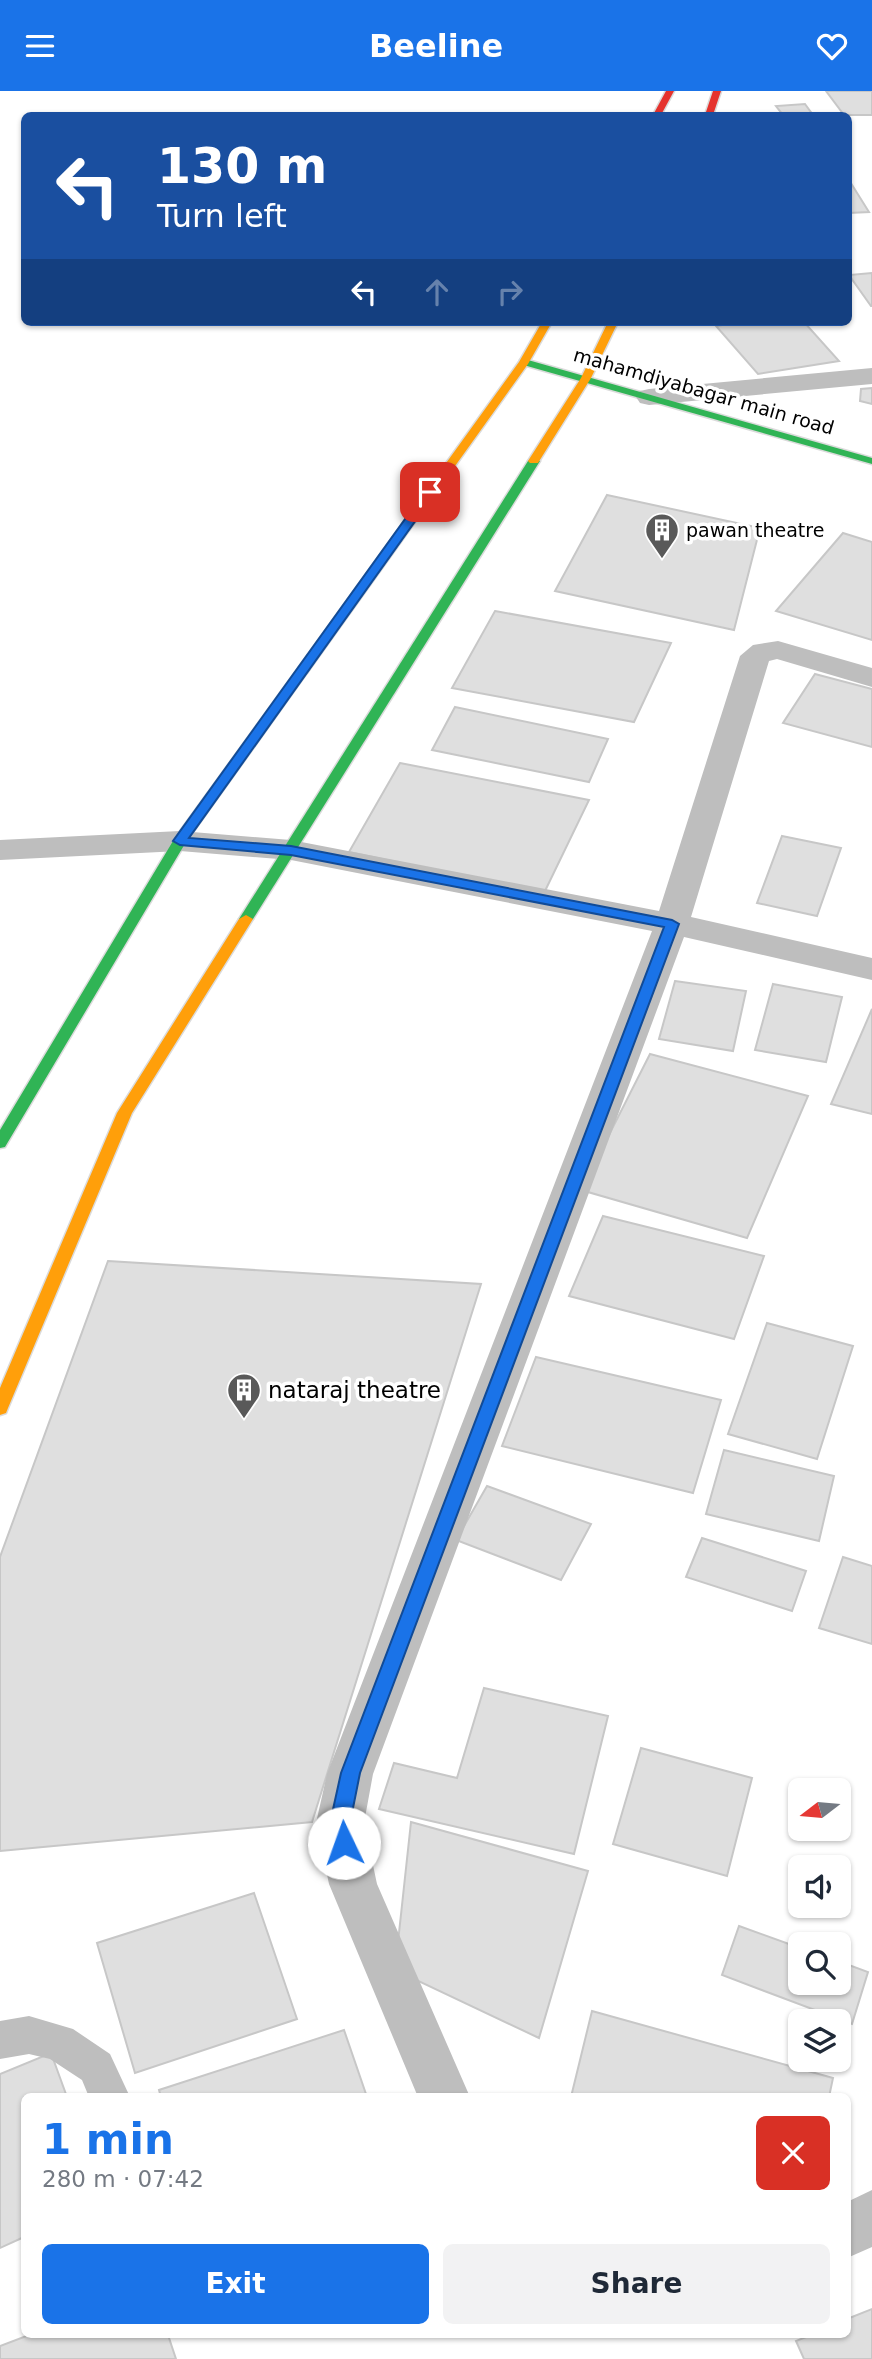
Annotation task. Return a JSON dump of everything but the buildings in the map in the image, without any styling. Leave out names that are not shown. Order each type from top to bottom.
[{"type":"main road","points":[[659,112],[670,91]]},
{"type":"main road","points":[[710,112],[717,91]]},
{"type":"main road","points":[[3,1133],[180,841],[524,362],[545,326]]},
{"type":"main road","points":[[0,1408],[125,1113],[586,378],[611,326]]},
{"type":"main road","name":"mahamdiyabagar main road","points":[[524,362],[872,461]]},
{"type":"street","points":[[649,397],[872,376]]},
{"type":"street","points":[[442,2093],[354,1884],[340,1823],[351,1773],[672,924],[755,656],[764,650],[778,650],[872,678]]},
{"type":"street","points":[[0,850],[180,841],[291,851],[672,924],[872,968]]},
{"type":"street","points":[[851,2229],[872,2217]]},
{"type":"lane","points":[[0,2040],[29,2035],[59,2042],[96,2067],[108,2093]]},
{"type":"traffic: fast","points":[[524,362],[872,461]]},
{"type":"traffic: fast","points":[[246,919],[534,461]]},
{"type":"traffic: fast","points":[[0,1143],[180,841],[303,670]]},
{"type":"traffic: slow","points":[[303,670],[524,362],[545,326]]},
{"type":"traffic: slow","points":[[534,461],[586,378],[611,326]]},
{"type":"traffic: slow","points":[[0,1408],[125,1113],[246,919]]},
{"type":"traffic: jam","points":[[659,112],[670,91]]},
{"type":"traffic: jam","points":[[710,112],[717,91]]},
{"type":"place","name":"pawan theatre","points":[[662,560]]},
{"type":"place","name":"nataraj theatre","points":[[244,1420]]},
{"type":"route","points":[[344,1843],[340,1823],[351,1773],[672,924],[291,851],[180,841],[430,492]]}]
